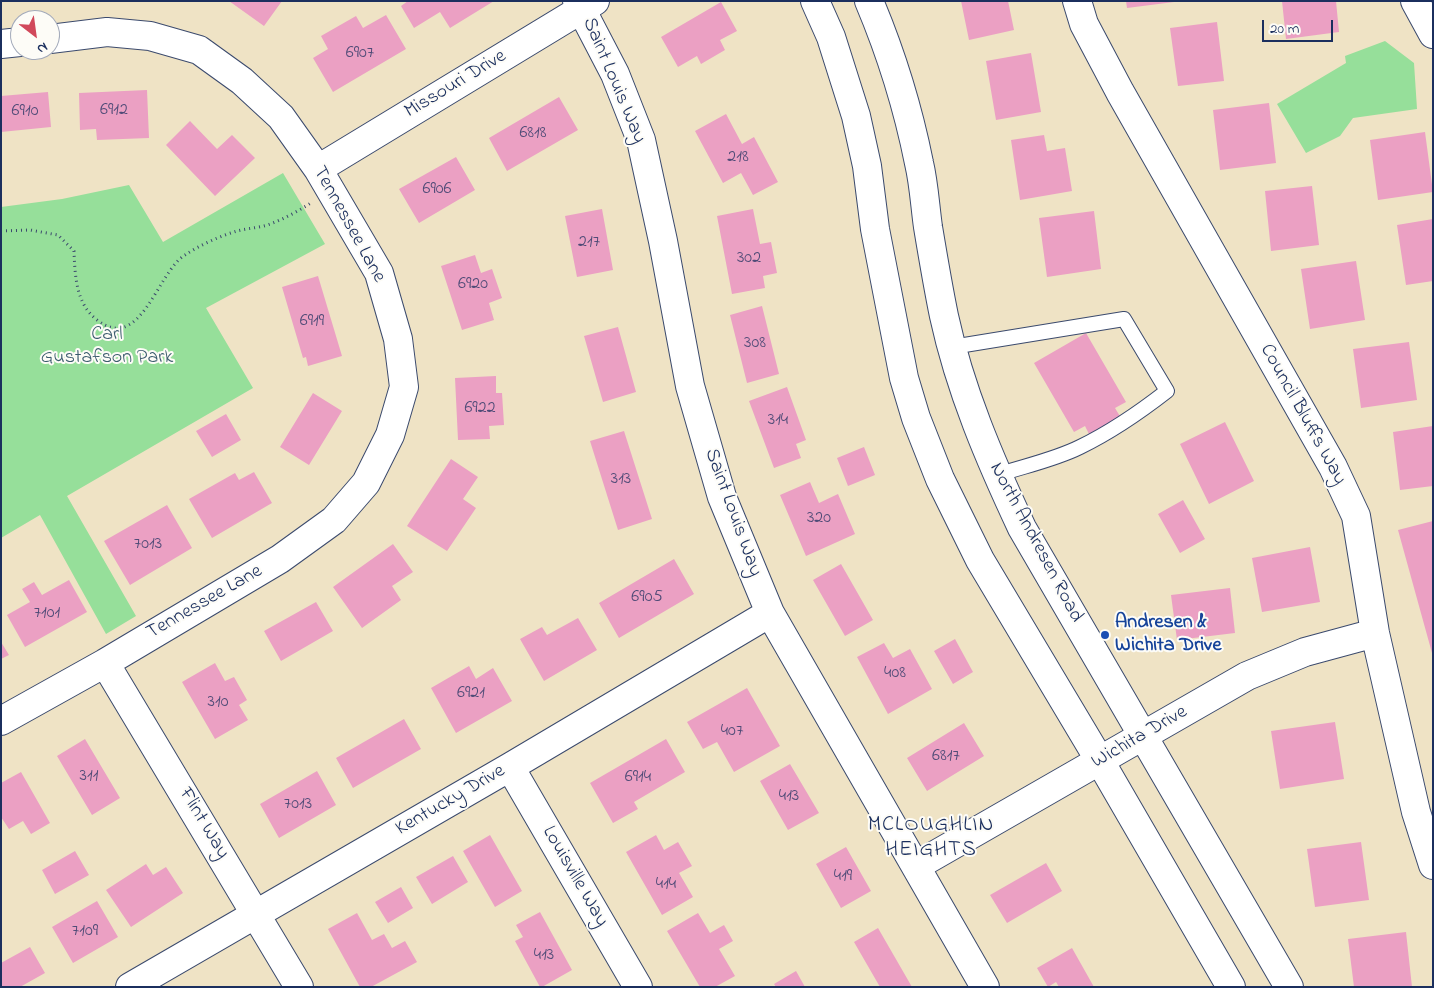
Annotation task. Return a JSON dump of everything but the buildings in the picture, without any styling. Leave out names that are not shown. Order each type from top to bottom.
[{"type":"street","points":[[815,1],[831,36],[856,116],[867,166],[875,229],[904,378],[940,479],[980,560],[1100,761],[1231,987]]},
{"type":"street","name":"North Andresen Road","points":[[869,1],[884,36],[908,116],[920,165],[928,228],[945,317],[961,381],[996,475],[1022,528],[1289,987]]},
{"type":"street","name":"Council Bluffs Way","points":[[1077,1],[1084,24],[1120,92],[1333,466],[1356,516],[1375,633],[1427,829],[1433,865]]},
{"type":"street","points":[[1415,1],[1433,34]]},
{"type":"street","name":"Missouri Drive","points":[[324,180],[585,4]]},
{"type":"street","name":"Saint Louis Way","points":[[585,4],[641,140],[663,240],[690,386],[722,497],[770,613],[986,987]]},
{"type":"street","name":"Tennessee Lane","points":[[1,720],[105,662],[280,559],[334,520],[366,483],[390,435],[404,387],[398,339],[379,272],[324,180],[281,117],[242,81],[199,50],[150,36],[133,34],[107,32],[60,38]]},
{"type":"street","name":"Kentucky Drive","points":[[130,987],[510,767],[770,613]]},
{"type":"street","name":"Wichita Drive","points":[[916,866],[1246,676],[1305,652],[1375,633]]},
{"type":"street","name":"Flint Way","points":[[105,662],[299,987]]},
{"type":"street","name":"Louisville Way","points":[[510,767],[638,987]]},
{"type":"lane","points":[[952,347],[1124,318],[1167,391],[1137,414],[1080,448],[996,475]]},
{"type":"path","points":[[1,232],[30,230],[58,235],[74,251],[75,284],[81,299],[92,316],[104,326],[120,329],[136,321],[151,301],[166,275],[183,256],[236,231],[270,225],[294,213],[324,180]]},
{"type":"green space","points":[[1385,41],[1414,63],[1417,109],[1353,118],[1340,136],[1306,153],[1277,104],[1346,63],[1345,56]]},
{"type":"green space","name":"Carl Gustafson Park","points":[[283,173],[325,244],[206,308],[253,388],[67,496],[136,616],[106,634],[40,515],[1,538],[1,207],[62,199],[129,185],[163,242]]},
{"type":"place","name":"Andresen & Wichita Drive","points":[[1105,635]]},
{"type":"district","name":"MCLOUGHLIN HEIGHTS","points":[[931,838]]}]
